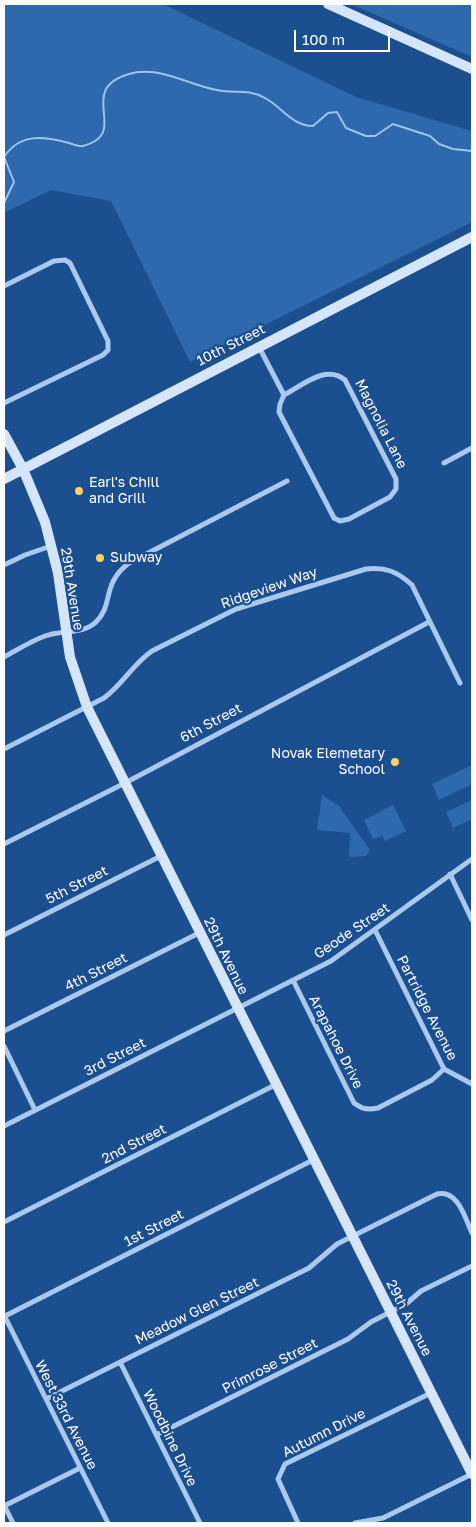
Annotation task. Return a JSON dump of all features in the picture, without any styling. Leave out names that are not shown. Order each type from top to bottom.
[{"type":"street","points":[[328,4],[472,69]]},
{"type":"street","name":"10th Street","points":[[4,478],[472,237]]},
{"type":"street","points":[[4,286],[54,261],[65,260],[70,263],[108,341],[108,350],[103,355],[4,403]]},
{"type":"street","name":"Magnolia Lane","points":[[259,346],[284,395]]},
{"type":"street","name":"Magnolia Lane","points":[[326,373],[337,373],[345,380],[396,479],[396,489],[390,497],[349,519],[340,521],[334,518],[280,412],[280,404],[284,395],[326,373]]},
{"type":"street","name":"29th Avenue","points":[[4,434],[23,469],[45,522],[58,573],[70,657],[87,707],[236,1008],[472,1474]]},
{"type":"street","points":[[444,463],[472,448]]},
{"type":"street","points":[[4,657],[44,636],[65,630],[80,630],[90,627],[104,612],[111,584],[119,571],[130,563],[287,481]]},
{"type":"street","points":[[4,566],[25,555],[52,546]]},
{"type":"street","name":"Ridgeview Way","points":[[4,749],[87,707],[115,690],[143,657],[152,651],[236,609],[366,568],[387,569],[400,574],[412,585],[460,683]]},
{"type":"street","name":"6th Street","points":[[4,844],[125,783],[429,622]]},
{"type":"street","name":"5th Street","points":[[4,935],[161,856]]},
{"type":"street","name":"Geode Street","points":[[236,1008],[331,961],[472,859]]},
{"type":"street","points":[[450,874],[472,920]]},
{"type":"street","name":"Partridge Avenue","points":[[375,930],[444,1069],[472,1084]]},
{"type":"street","name":"4th Street","points":[[4,1031],[199,933]]},
{"type":"street","name":"Arapahoe Drive","points":[[293,980],[354,1103],[361,1108],[369,1110],[378,1108],[432,1080],[444,1069]]},
{"type":"street","name":"3rd Street","points":[[4,1126],[236,1008]]},
{"type":"street","points":[[4,1046],[35,1110]]},
{"type":"street","name":"2nd Street","points":[[4,1222],[275,1085]]},
{"type":"street","name":"1st Street","points":[[4,1315],[313,1160]]},
{"type":"street","name":"Meadow Glen Street","points":[[46,1399],[309,1268],[337,1244],[444,1192],[454,1197],[472,1233]]},
{"type":"street","name":"Primrose Street","points":[[156,1435],[348,1339],[371,1322],[406,1304],[421,1291],[472,1266]]},
{"type":"street","name":"West 33rd Avenue","points":[[4,1315],[108,1523]]},
{"type":"street","name":"Woodbine Drive","points":[[120,1362],[200,1523]]},
{"type":"street","name":"Autumn Drive","points":[[298,1523],[278,1479],[285,1464],[432,1393]]},
{"type":"street","points":[[13,1523],[4,1506],[80,1468]]},
{"type":"street","points":[[355,1523],[383,1518],[472,1474]]},
{"type":"shaded area","points":[[4,4],[163,4],[356,97],[472,131],[472,222],[190,362],[111,201],[51,190],[4,213]]},
{"type":"shaded area","points":[[351,4],[472,4],[472,57]]},
{"type":"shaded area","points":[[472,765],[472,784],[439,800],[432,784]]},
{"type":"shaded area","points":[[322,795],[339,806],[370,850],[366,856],[349,857],[350,833],[317,830]]},
{"type":"shaded area","points":[[472,800],[472,819],[453,828],[446,812]]},
{"type":"shaded area","points":[[393,805],[406,831],[385,841],[382,836],[373,839],[364,820]]},
{"type":"waterway","points":[[4,203],[14,182],[4,157],[10,149],[25,140],[33,138],[50,139],[78,146],[83,146],[97,140],[103,132],[105,122],[103,101],[106,90],[113,81],[129,74],[140,72],[162,74],[206,88],[259,95],[293,120],[306,125],[313,126],[328,113],[337,112],[346,128],[366,136],[375,136],[393,124],[430,136],[439,144],[453,149],[472,151]]},
{"type":"place","name":"Earl's Chill and Grill","points":[[79,491]]},
{"type":"place","name":"Subway","points":[[100,558]]},
{"type":"place","name":"Novak Elemetary School","points":[[395,762]]}]
